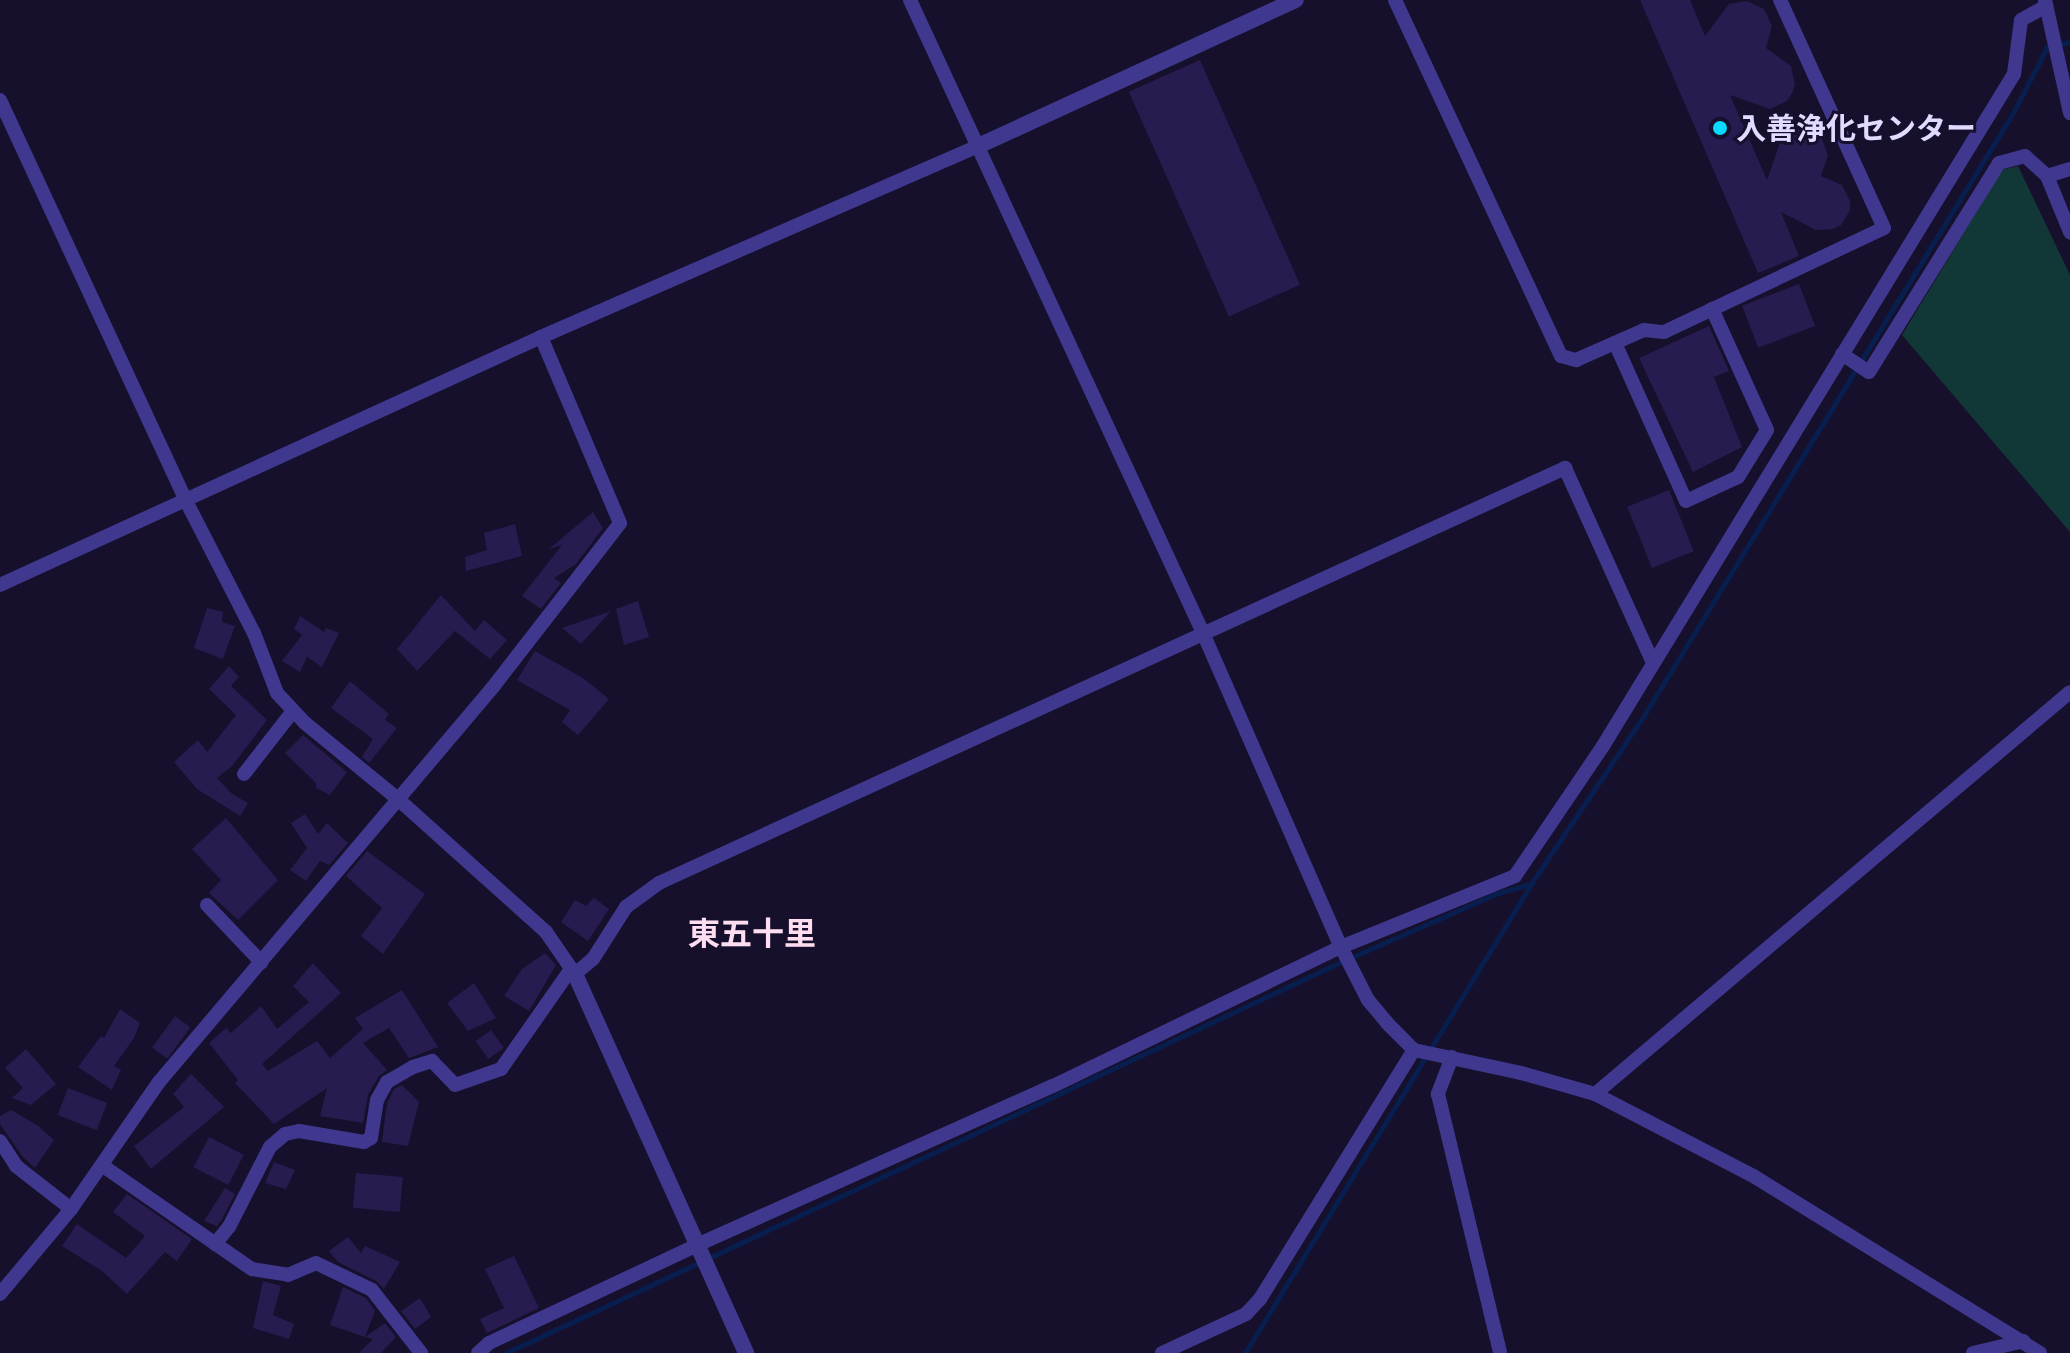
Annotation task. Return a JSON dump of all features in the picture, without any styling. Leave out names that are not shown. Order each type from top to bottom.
[{"type":"street","points":[[910,0],[1203,633],[1341,947],[1368,1000],[1414,1050],[1595,1094],[1755,1177],[1941,1295],[2040,1353]]},
{"type":"street","points":[[0,585],[541,337],[976,147],[1296,0]]},
{"type":"street","points":[[1395,0],[1561,356],[1576,360],[1644,330],[1664,332],[1884,228],[1780,0]]},
{"type":"street","points":[[478,1353],[489,1343],[697,1245],[1053,1086],[1341,947],[1515,876],[1603,746],[1652,661],[2014,74],[2021,20],[2046,3],[2070,113]]},
{"type":"street","points":[[0,100],[185,499],[254,633],[277,693],[293,711],[399,800],[546,932],[573,971],[746,1353]]},
{"type":"street","points":[[1842,354],[1869,372],[1999,163],[2025,156],[2047,176],[2070,232]]},
{"type":"street","points":[[2047,176],[2070,169]]},
{"type":"street","points":[[1615,343],[1686,501],[1738,477],[1767,430],[1712,309]]},
{"type":"street","points":[[0,1294],[71,1209],[159,1082],[493,687],[620,523],[541,337]]},
{"type":"street","points":[[215,1244],[229,1227],[270,1147],[285,1134],[299,1131],[364,1142],[371,1138],[377,1100],[387,1082],[413,1067],[432,1061],[455,1085],[501,1069],[573,971],[593,959],[626,907],[659,883],[1565,468],[1652,661]]},
{"type":"street","points":[[1595,1094],[2070,692]]},
{"type":"street","points":[[244,774],[293,711]]},
{"type":"street","points":[[207,905],[261,962]]},
{"type":"street","points":[[1162,1353],[1246,1314],[1260,1299],[1414,1050]]},
{"type":"street","points":[[1452,1057],[1438,1094],[1500,1353]]},
{"type":"street","points":[[0,1141],[16,1166],[71,1209]]},
{"type":"street","points":[[103,1166],[252,1269],[288,1275],[316,1263],[372,1290],[421,1353]]},
{"type":"street","points":[[1973,1353],[2024,1341]]},
{"type":"green space","points":[[2018,166],[2070,275],[2070,532],[1902,335],[2002,170]]},
{"type":"building","points":[[1640,0],[1690,0],[1705,36],[1729,4],[1747,1],[1764,9],[1772,26],[1766,48],[1791,66],[1795,84],[1792,93],[1787,101],[1770,109],[1730,95],[1767,180],[1782,137],[1798,129],[1822,139],[1828,155],[1821,176],[1842,185],[1850,201],[1850,210],[1841,225],[1816,230],[1781,212],[1799,256],[1758,273]]},
{"type":"building","points":[[1200,60],[1300,285],[1229,316],[1129,92]]},
{"type":"building","points":[[1799,284],[1815,326],[1758,348],[1742,306]]},
{"type":"building","points":[[1709,326],[1729,371],[1714,377],[1742,447],[1693,472],[1639,358]]},
{"type":"building","points":[[1669,490],[1694,551],[1652,568],[1627,507]]},
{"type":"building","points":[[593,512],[603,528],[576,564],[554,578],[561,583],[541,609],[522,596],[562,545],[549,549]]},
{"type":"building","points":[[515,524],[522,556],[466,571],[465,557],[487,550],[484,533]]},
{"type":"building","points":[[441,595],[475,631],[484,620],[507,640],[490,659],[455,631],[417,671],[397,649]]},
{"type":"building","points":[[638,601],[649,637],[624,645],[616,609]]},
{"type":"building","points":[[207,608],[223,612],[222,622],[235,626],[223,659],[194,648]]},
{"type":"building","points":[[611,611],[581,644],[562,628]]},
{"type":"building","points":[[300,616],[324,632],[326,628],[339,633],[322,667],[307,657],[300,672],[282,661],[302,635],[294,629]]},
{"type":"building","points":[[535,651],[583,678],[609,699],[578,735],[562,722],[570,710],[517,680]]},
{"type":"building","points":[[229,666],[239,677],[231,686],[267,720],[232,766],[217,778],[232,794],[248,803],[240,816],[197,789],[174,762],[198,740],[207,752],[236,715],[209,689]]},
{"type":"building","points":[[350,681],[389,714],[385,720],[397,728],[369,763],[362,757],[373,739],[331,708]]},
{"type":"building","points":[[303,735],[347,772],[330,795],[316,788],[316,783],[285,753]]},
{"type":"building","points":[[305,814],[318,834],[327,823],[348,843],[329,865],[320,861],[306,881],[290,870],[307,848],[291,823]]},
{"type":"building","points":[[226,818],[278,880],[238,920],[209,893],[221,880],[192,849]]},
{"type":"building","points":[[367,851],[425,894],[383,954],[361,936],[382,908],[346,876]]},
{"type":"building","points":[[594,898],[609,909],[588,941],[561,922],[575,900],[586,906]]},
{"type":"building","points":[[545,953],[556,965],[529,1011],[504,996],[522,969]]},
{"type":"building","points":[[313,963],[341,993],[262,1064],[268,1071],[317,1041],[330,1058],[363,1029],[355,1018],[402,990],[438,1047],[409,1058],[389,1028],[363,1043],[387,1070],[379,1076],[368,1095],[363,1123],[320,1116],[327,1088],[274,1124],[235,1083],[238,1080],[209,1043],[226,1028],[231,1033],[261,1006],[277,1029],[309,1002],[293,986]]},
{"type":"building","points":[[474,983],[496,1018],[468,1031],[447,1003]]},
{"type":"building","points":[[120,1009],[140,1023],[134,1038],[114,1066],[121,1070],[112,1090],[78,1067],[101,1036],[104,1038]]},
{"type":"building","points":[[175,1016],[190,1027],[167,1059],[152,1048]]},
{"type":"building","points":[[491,1030],[504,1048],[489,1059],[476,1041]]},
{"type":"building","points":[[26,1049],[56,1084],[31,1105],[12,1098],[23,1088],[5,1068]]},
{"type":"building","points":[[191,1074],[224,1107],[151,1169],[134,1146],[184,1107],[173,1094]]},
{"type":"building","points":[[402,1085],[419,1102],[408,1146],[382,1142],[387,1103],[394,1089]]},
{"type":"building","points":[[68,1088],[107,1103],[97,1130],[58,1115]]},
{"type":"building","points":[[11,1110],[37,1125],[54,1140],[35,1168],[22,1156],[0,1124],[0,1116]]},
{"type":"building","points":[[209,1137],[244,1155],[228,1185],[194,1167]]},
{"type":"building","points":[[274,1162],[295,1170],[286,1189],[265,1183]]},
{"type":"building","points":[[356,1173],[403,1177],[400,1212],[353,1208]]},
{"type":"building","points":[[225,1188],[235,1194],[221,1221],[217,1226],[204,1221]]},
{"type":"building","points":[[127,1194],[192,1239],[177,1261],[165,1252],[127,1294],[102,1271],[62,1246],[77,1224],[126,1258],[145,1236],[113,1212]]},
{"type":"building","points":[[348,1237],[361,1253],[365,1246],[400,1262],[384,1289],[376,1281],[338,1262],[329,1251]]},
{"type":"building","points":[[514,1256],[539,1308],[487,1333],[480,1319],[504,1308],[485,1269]]},
{"type":"building","points":[[263,1281],[281,1286],[273,1315],[294,1324],[289,1339],[253,1328]]},
{"type":"building","points":[[343,1287],[366,1298],[375,1311],[365,1337],[330,1325]]},
{"type":"building","points":[[420,1298],[431,1317],[415,1329],[401,1311]]},
{"type":"building","points":[[385,1323],[396,1337],[381,1353],[359,1353],[373,1339],[365,1337]]},
{"type":"waterway","points":[[1245,1353],[1531,884],[1643,717],[2014,111],[2047,47],[2070,42]]},
{"type":"waterway","points":[[506,1353],[1332,966],[1495,894],[1530,884]]},
{"type":"place","name":"入善浄化センター","points":[[1720,128]]},
{"type":"district","name":"東五十里","points":[[752,933]]}]
